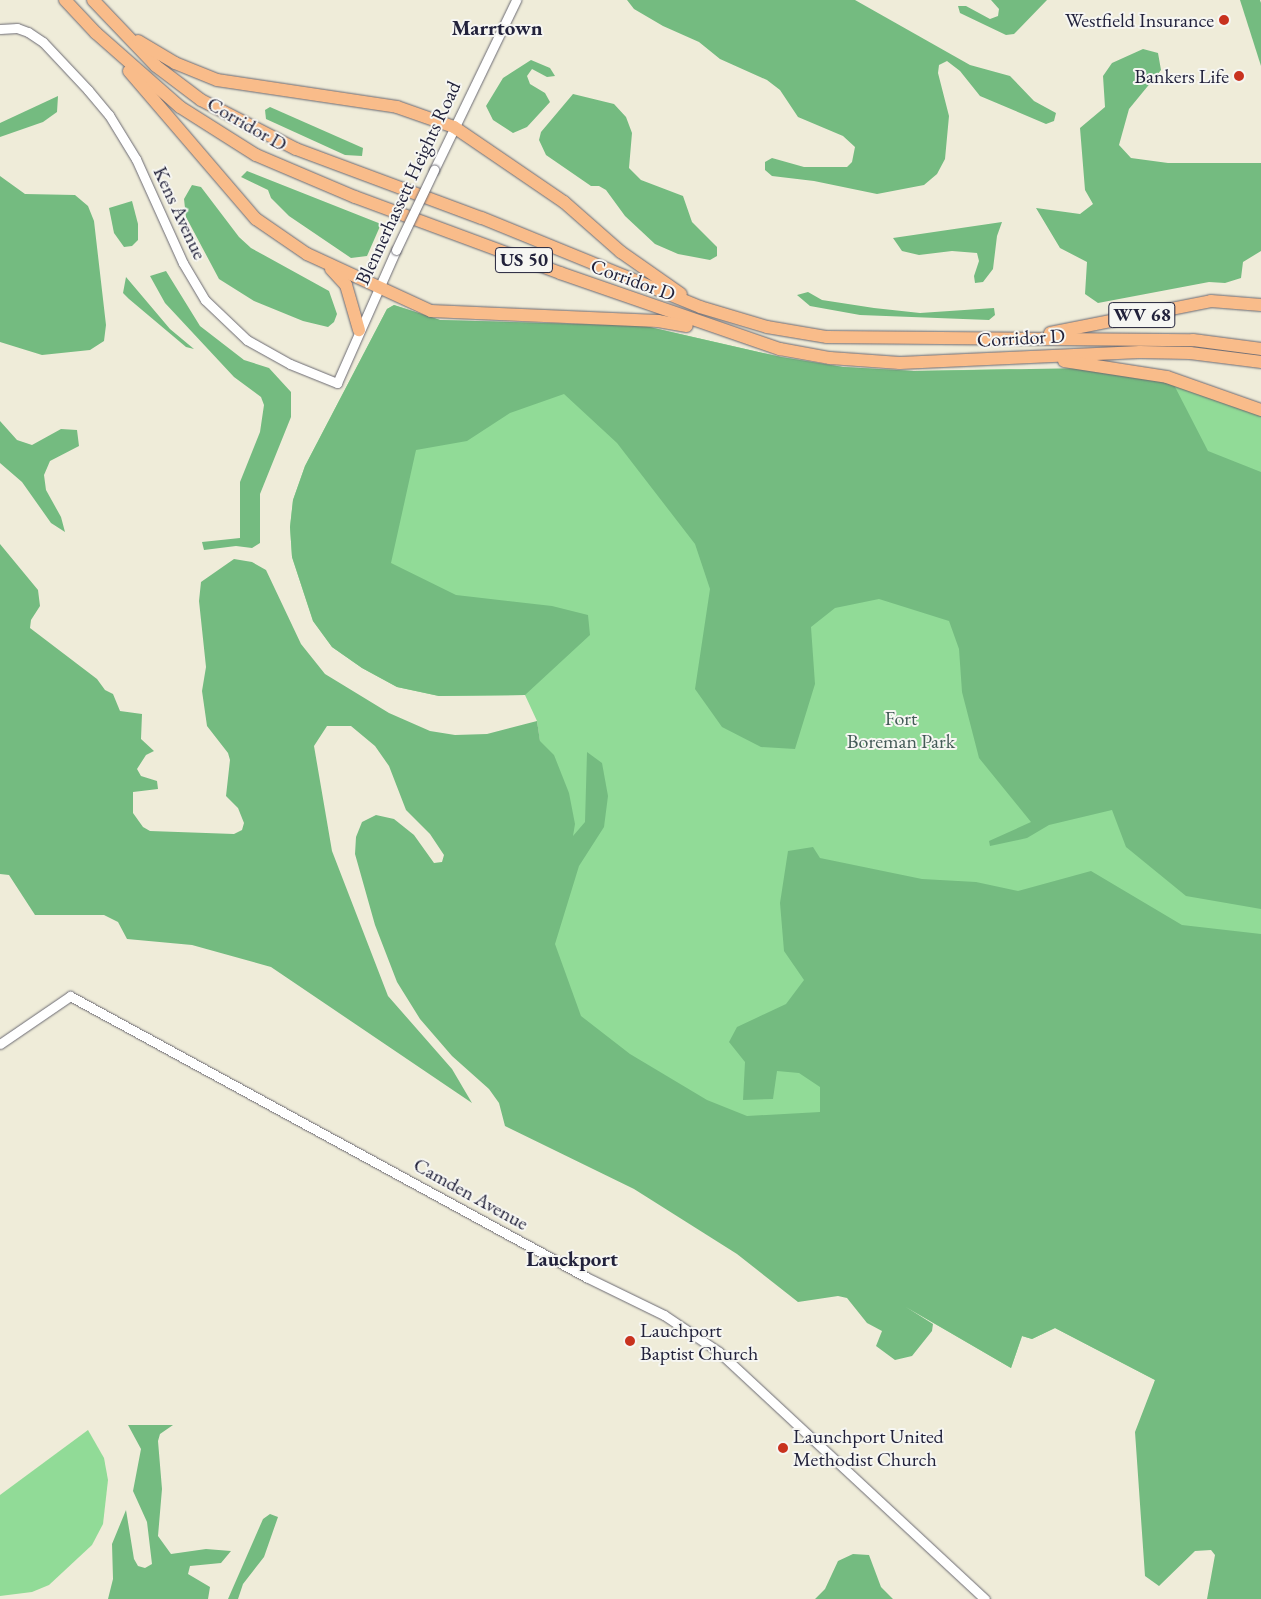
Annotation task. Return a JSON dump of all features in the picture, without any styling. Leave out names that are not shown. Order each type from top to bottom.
[{"type":"highway","name":"Corridor D","points":[[65,0],[96,33],[180,107],[256,155],[355,197],[726,332],[780,349],[830,358],[900,363],[1140,352],[1190,353],[1261,362]]},
{"type":"highway","name":"Corridor D","points":[[93,0],[156,66],[201,100],[296,149],[482,218],[700,307],[767,328],[827,338],[1022,337],[1193,340],[1261,350]]},
{"type":"highway","points":[[96,33],[256,219],[307,254],[431,311],[658,321],[726,332]]},
{"type":"highway","points":[[125,34],[175,63],[217,80],[397,107],[454,127],[564,202],[621,252],[700,307]]},
{"type":"highway","points":[[324,262],[346,286],[359,330]]},
{"type":"highway","name":"WV 68","points":[[1022,337],[1211,301],[1261,305]]},
{"type":"highway","points":[[1042,357],[1167,376],[1261,410]]},
{"type":"street","name":"Blennerhassett Heights Road","points":[[337,383],[378,286],[474,82],[516,0]]},
{"type":"street","name":"Kens Avenue","points":[[0,29],[17,28],[42,42],[109,115],[136,159],[192,280],[215,311],[247,340],[290,364],[337,383]]},
{"type":"street","name":"Camden Avenue","points":[[0,1044],[70,996],[586,1277],[664,1315],[719,1352],[985,1599]]},
{"type":"green space","points":[[627,0],[855,0],[970,65],[1010,76],[1034,101],[1056,113],[1054,121],[1046,124],[980,96],[960,71],[947,61],[939,65],[938,73],[949,116],[945,159],[937,174],[924,185],[877,194],[814,181],[772,176],[765,170],[765,162],[772,158],[804,167],[847,167],[852,162],[855,147],[843,136],[798,117],[780,90],[767,80],[720,59],[699,42],[663,26],[634,9]]},
{"type":"green space","points":[[991,0],[1047,0],[1014,34],[1006,35],[960,13],[958,6],[966,6],[990,19],[998,16],[999,9]]},
{"type":"green space","points":[[1240,0],[1260,0],[1261,3],[1261,66]]},
{"type":"green space","points":[[1143,49],[1158,53],[1161,70],[1129,109],[1119,145],[1131,158],[1168,163],[1261,163],[1261,251],[1243,262],[1241,278],[1225,283],[1209,282],[1098,303],[1085,294],[1087,262],[1060,248],[1036,208],[1080,214],[1093,204],[1085,190],[1080,128],[1105,107],[1103,76],[1112,63]]},
{"type":"green space","points":[[531,60],[550,68],[555,76],[547,77],[532,69],[527,76],[530,84],[545,93],[550,102],[527,127],[513,133],[493,120],[486,106],[503,78]]},
{"type":"green space","points":[[573,94],[614,104],[626,117],[632,133],[629,168],[641,180],[683,196],[692,222],[717,247],[717,256],[710,260],[678,254],[655,244],[625,216],[606,190],[599,186],[591,186],[546,155],[539,140],[541,132]]},
{"type":"green space","points":[[58,96],[57,112],[43,122],[0,137],[0,123]]},
{"type":"green space","points":[[270,107],[363,148],[362,156],[345,155],[266,119],[265,110]]},
{"type":"green space","points":[[247,171],[381,224],[367,256],[351,258],[289,216],[271,198],[268,190],[241,177]]},
{"type":"green space","points":[[0,176],[25,194],[75,195],[88,206],[94,221],[106,325],[104,341],[90,350],[42,355],[0,342]]},
{"type":"green space","points":[[192,185],[201,187],[239,237],[251,248],[329,291],[337,314],[334,322],[328,327],[303,321],[254,301],[219,279],[186,217],[184,199]]},
{"type":"green space","points":[[132,201],[138,224],[138,240],[132,246],[124,247],[114,233],[109,208]]},
{"type":"green space","points":[[1002,222],[997,236],[993,269],[983,282],[975,283],[974,276],[979,261],[977,253],[952,251],[919,255],[902,251],[893,238]]},
{"type":"green space","points":[[166,271],[200,326],[244,360],[269,368],[291,392],[291,417],[260,494],[260,543],[252,548],[236,546],[204,550],[202,542],[240,538],[240,482],[260,432],[264,405],[261,397],[234,377],[165,303],[150,276]]},
{"type":"green space","points":[[126,277],[170,329],[194,349],[186,347],[123,293]]},
{"type":"green space","points":[[808,292],[822,300],[874,308],[920,313],[994,308],[995,315],[989,320],[860,315],[810,306],[797,295]]},
{"type":"green space","name":"Fort Boreman Park","points":[[394,305],[440,320],[645,326],[781,357],[843,367],[914,371],[1011,369],[1173,383],[1261,416],[1261,1428],[1146,1427],[1155,1380],[1055,1328],[1032,1339],[1022,1336],[1011,1368],[849,1274],[531,1052],[554,840],[537,721],[525,695],[439,696],[397,687],[362,668],[332,647],[313,621],[292,557],[290,527],[293,500],[305,466],[387,309]]},
{"type":"green space","points":[[394,305],[440,320],[645,326],[781,357],[843,367],[914,371],[1088,368],[1173,383],[1208,451],[1261,472],[1261,909],[1186,896],[1126,847],[1112,810],[1049,825],[1027,838],[990,846],[989,841],[1031,822],[979,758],[962,692],[959,649],[949,621],[879,599],[835,608],[811,627],[815,684],[795,749],[761,747],[722,727],[695,689],[710,589],[695,544],[617,443],[564,394],[510,413],[467,441],[416,450],[391,563],[456,595],[552,606],[588,615],[590,635],[525,695],[439,696],[397,687],[362,668],[332,647],[313,621],[292,557],[290,527],[293,500],[305,466],[387,309]]},
{"type":"green space","points":[[0,421],[17,440],[32,445],[61,429],[77,430],[79,446],[50,461],[44,475],[46,490],[61,517],[65,532],[51,523],[22,482],[0,463]]},
{"type":"green space","points":[[0,544],[38,590],[40,606],[31,620],[30,628],[97,679],[105,690],[113,694],[120,711],[142,714],[141,739],[154,751],[146,755],[137,769],[141,776],[157,781],[158,789],[133,792],[133,813],[143,827],[150,831],[234,834],[242,830],[244,823],[238,808],[226,796],[230,760],[228,753],[207,726],[202,691],[206,667],[199,601],[201,582],[234,559],[252,562],[266,570],[301,644],[325,674],[389,713],[430,731],[455,735],[487,734],[537,721],[540,741],[554,755],[569,793],[575,824],[573,836],[585,822],[587,752],[602,763],[608,796],[604,827],[579,866],[555,944],[581,1016],[630,1054],[707,1100],[747,1116],[820,1112],[820,1087],[799,1073],[777,1071],[773,1099],[743,1100],[745,1062],[729,1042],[737,1027],[786,1004],[804,980],[784,951],[780,903],[788,851],[813,847],[820,858],[922,879],[976,882],[1018,891],[1091,871],[1182,925],[1261,934],[1261,1599],[1207,1599],[1215,1555],[1211,1550],[1195,1551],[1159,1586],[1145,1576],[1135,1432],[1155,1380],[1055,1328],[1032,1339],[1022,1336],[1011,1368],[906,1307],[933,1324],[932,1331],[912,1356],[895,1360],[876,1346],[882,1331],[867,1323],[847,1298],[838,1296],[798,1302],[737,1254],[634,1189],[505,1126],[499,1103],[489,1089],[452,1056],[420,1019],[397,982],[375,925],[355,854],[356,837],[362,822],[376,815],[394,819],[414,835],[434,863],[442,862],[444,855],[430,834],[406,810],[389,766],[375,746],[351,726],[327,726],[314,746],[332,851],[388,996],[452,1069],[472,1103],[271,967],[192,945],[127,939],[118,922],[104,915],[35,915],[9,875],[0,874]]},
{"type":"green space","points":[[128,1425],[173,1425],[160,1434],[158,1441],[162,1489],[158,1536],[171,1554],[206,1549],[231,1551],[221,1563],[190,1566],[188,1574],[210,1587],[208,1599],[108,1599],[113,1579],[112,1544],[126,1510],[134,1559],[138,1566],[145,1568],[152,1564],[147,1522],[133,1491],[141,1449]]},
{"type":"green space","points":[[88,1430],[104,1458],[108,1480],[103,1524],[92,1545],[49,1585],[32,1592],[0,1596],[0,1495]]},
{"type":"green space","points":[[270,1514],[278,1517],[264,1557],[243,1584],[238,1599],[228,1599],[263,1519]]},
{"type":"green space","points":[[853,1554],[869,1555],[881,1587],[893,1599],[815,1599],[825,1589],[838,1561]]},
{"type":"place","name":"Westfield Insurance","points":[[1224,20]]},
{"type":"place","name":"Bankers Life","points":[[1239,76]]},
{"type":"place","name":"Lauchport Baptist Church","points":[[630,1341]]},
{"type":"place","name":"Launchport United Methodist Church","points":[[783,1448]]},
{"type":"district","name":"Marrtown","points":[[497,28]]},
{"type":"district","name":"Lauckport","points":[[572,1259]]}]
